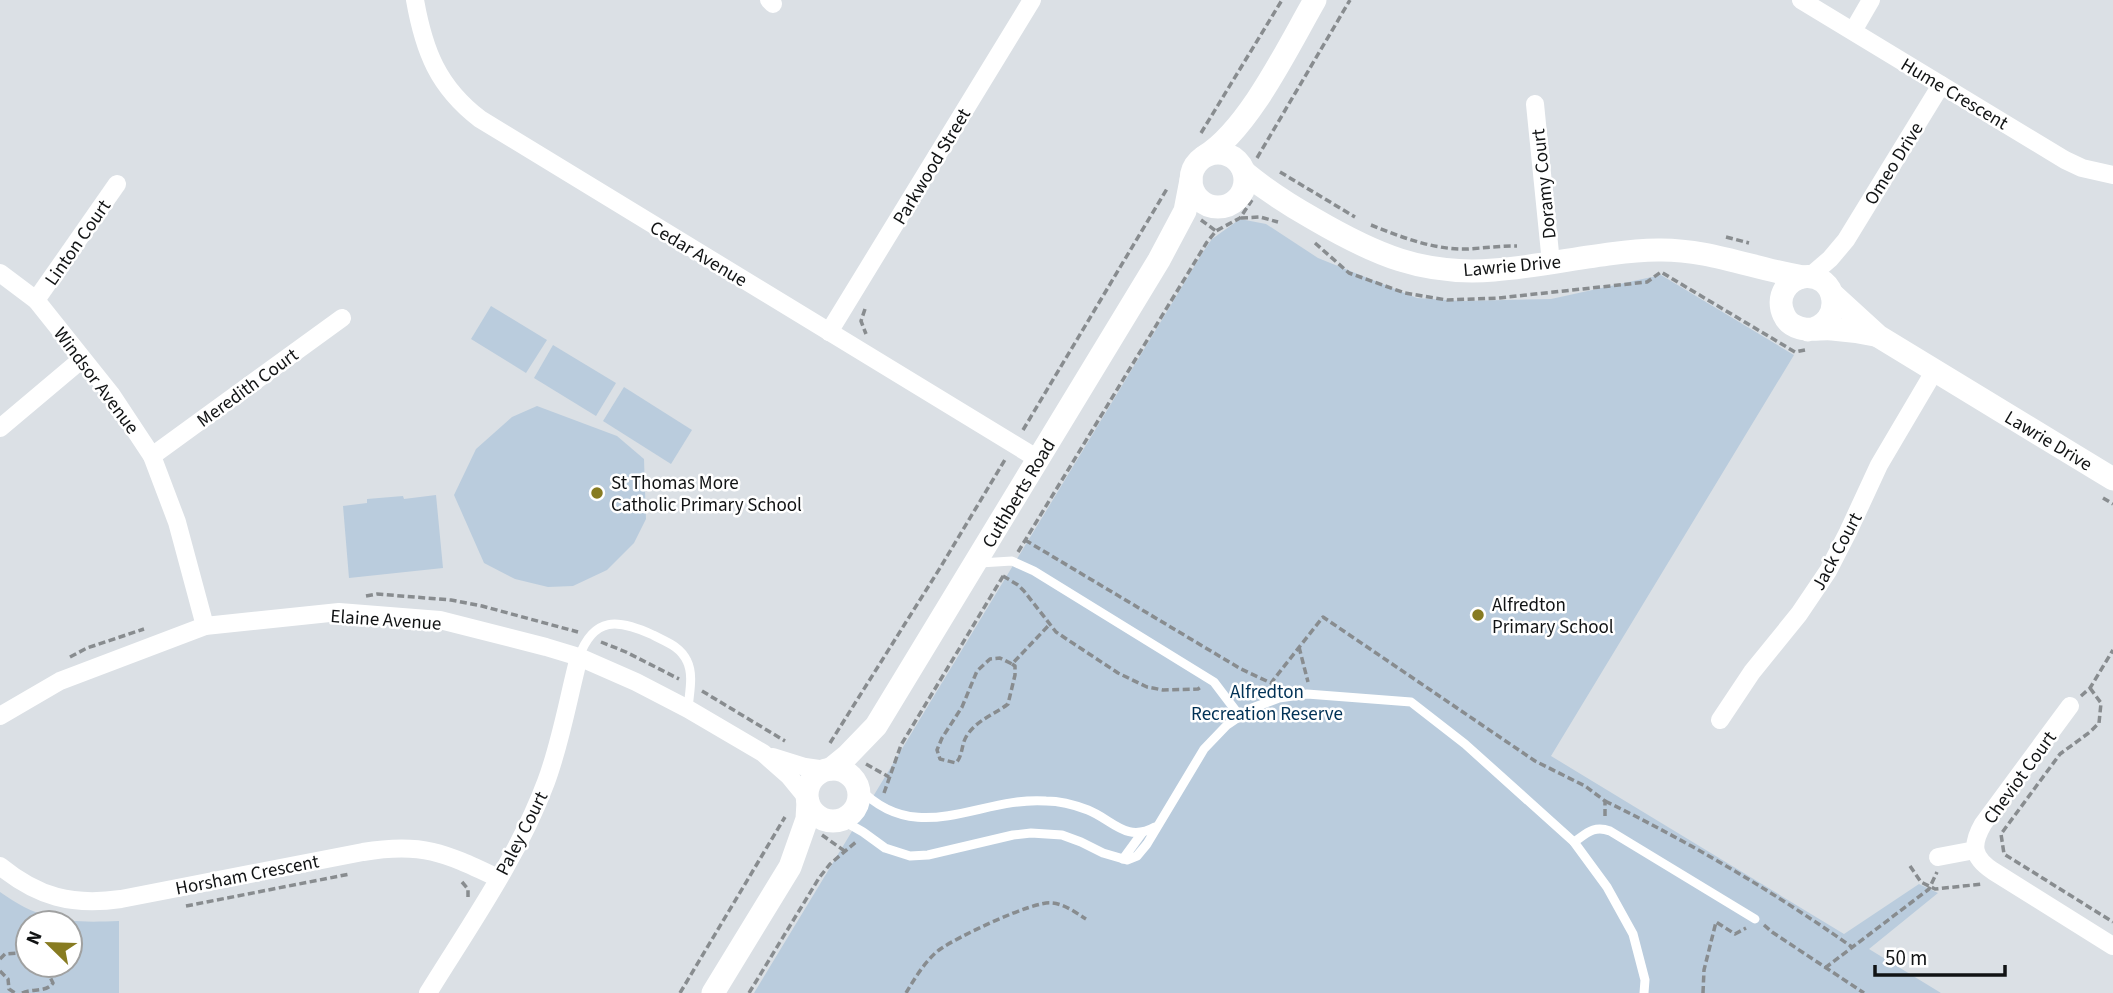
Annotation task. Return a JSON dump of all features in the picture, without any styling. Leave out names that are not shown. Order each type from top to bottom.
[{"type":"street","name":"Cedar Avenue","points":[[415,0],[429,57],[449,89],[470,111],[1038,459]]},
{"type":"street","name":"Parkwood Street","points":[[830,332],[1032,0]]},
{"type":"street","points":[[1202,146],[1223,144],[1263,89],[1315,0]]},
{"type":"street","name":"Hume Crescent","points":[[1801,0],[2073,164],[2113,175]]},
{"type":"street","points":[[1853,31],[1871,0]]},
{"type":"street","name":"Omeo Drive","points":[[1806,277],[1823,266],[1846,240],[1941,85]]},
{"type":"street","points":[[1248,178],[1249,125],[1263,89]]},
{"type":"street","name":"Doramy Court","points":[[1535,104],[1550,253]]},
{"type":"street","points":[[1202,146],[1216,153],[1227,154],[1236,160],[1248,178]]},
{"type":"street","name":"Cuthberts Road","points":[[828,762],[847,756],[876,726],[975,564],[1159,260],[1185,211],[1194,168],[1202,146]]},
{"type":"street","points":[[1191,180],[1192,188],[1199,199],[1211,206],[1248,178]]},
{"type":"street","name":"Cuthberts Road","points":[[1159,260],[1248,178]]},
{"type":"street","name":"Lawrie Drive","points":[[1248,178],[1297,210],[1378,253],[1418,265],[1482,271],[1550,253],[1655,250],[1712,255],[1806,277]]},
{"type":"street","name":"Linton Court","points":[[36,300],[117,184]]},
{"type":"street","name":"Omeo Drive","points":[[1831,292],[1833,273],[1846,240]]},
{"type":"street","name":"Lawrie Drive","points":[[1737,263],[1769,293],[1785,318]]},
{"type":"street","name":"Windsor Avenue","points":[[0,273],[36,300],[111,394],[152,456],[177,522],[205,626]]},
{"type":"street","points":[[1806,277],[1819,280],[1831,292],[1833,310],[1812,339],[1785,318],[1781,307],[1782,296],[1792,282],[1806,277]]},
{"type":"street","name":"Lawrie Drive","points":[[1831,292],[1878,336],[2113,479]]},
{"type":"street","name":"Meredith Court","points":[[152,456],[342,318]]},
{"type":"street","name":"Lawrie Drive","points":[[1812,339],[1841,330],[1878,336]]},
{"type":"street","points":[[0,428],[82,359]]},
{"type":"street","name":"Jack Court","points":[[1720,720],[1752,672],[1799,614],[1828,571],[1879,465],[1935,370]]},
{"type":"street","name":"Elaine Avenue","points":[[0,716],[60,681],[205,626],[339,612],[440,620],[579,657],[636,682],[688,709],[763,754],[789,776],[801,804]]},
{"type":"street","name":"Paley Court","points":[[428,993],[524,833],[547,781],[579,657]]},
{"type":"street","name":"Cheviot Court","points":[[1975,850],[1983,824],[2070,706]]},
{"type":"street","name":"Cuthberts Road","points":[[858,787],[876,726]]},
{"type":"street","name":"Elaine Avenue","points":[[763,754],[804,767],[828,762]]},
{"type":"street","points":[[713,993],[790,867],[812,843],[855,809],[859,801],[858,787],[847,773],[828,762],[810,782],[801,804],[807,819],[790,867]]},
{"type":"street","points":[[801,804],[826,820],[840,820]]},
{"type":"street","name":"Horsham Crescent","points":[[0,866],[34,889],[56,898],[83,902],[121,899],[400,847],[440,853],[498,878]]},
{"type":"street","points":[[1941,857],[1975,850],[1982,863],[1993,871],[2113,946]]},
{"type":"lane","points":[[975,564],[1007,561],[1022,565],[1209,680],[1217,686],[1239,715]]},
{"type":"lane","points":[[579,657],[583,645],[590,637],[605,626],[621,623],[670,643],[687,661],[690,670],[688,709]]},
{"type":"lane","points":[[840,820],[890,851],[910,856],[928,855],[1013,835],[1039,832],[1070,838],[1103,853],[1129,860],[1144,849],[1204,749],[1239,715],[1279,698],[1307,694],[1411,702],[1465,744],[1574,842],[1607,887],[1633,934],[1645,980],[1644,993]]},
{"type":"lane","points":[[858,787],[878,805],[913,816],[956,816],[1020,801],[1052,801],[1088,810],[1127,832],[1142,832],[1157,826]]},
{"type":"lane","points":[[1574,842],[1591,830],[1605,829],[1617,834],[1757,920]]},
{"type":"lane","points":[[1123,859],[1142,832]]},
{"type":"path","points":[[1202,146],[1282,0]]},
{"type":"path","points":[[1350,0],[1248,178],[1240,218],[1216,231],[1207,242],[1025,540],[1241,669],[1270,683],[1323,617],[1535,761],[1585,786],[1605,802],[1667,831],[1821,925],[1852,947]]},
{"type":"path","points":[[1248,178],[1426,244],[1465,249],[1533,246],[1550,253]]},
{"type":"path","points":[[1023,429],[1169,187]]},
{"type":"path","points":[[1556,293],[1647,282],[1661,272],[1795,352],[1812,339]]},
{"type":"path","points":[[828,762],[1005,460]]},
{"type":"path","points":[[878,805],[884,796],[901,745],[1003,576],[1024,591],[1049,625],[1062,636],[1118,673],[1147,687],[1163,690],[1198,689],[1209,680]]},
{"type":"path","points":[[365,596],[377,594],[461,602],[565,627],[690,684],[795,747]]},
{"type":"path","points":[[1012,664],[1049,625]]},
{"type":"path","points":[[64,660],[87,648],[147,628]]},
{"type":"path","points":[[1299,647],[1308,679],[1307,694]]},
{"type":"path","points":[[1909,866],[1918,879],[1938,890],[1980,885],[1987,880],[2004,854],[2001,834],[2060,754],[2099,723],[2101,704],[2090,688],[2113,650]]},
{"type":"path","points":[[1000,658],[1012,664],[1015,666],[1015,675],[1008,704],[980,721],[967,736],[961,758],[956,763],[940,759],[937,750],[942,738],[962,708],[977,671],[990,659],[1000,658]]},
{"type":"path","points":[[1605,802],[1605,829]]},
{"type":"path","points":[[680,993],[801,804]]},
{"type":"path","points":[[749,993],[819,878],[863,832]]},
{"type":"path","points":[[2004,854],[2113,922]]},
{"type":"path","points":[[1825,968],[1930,887],[1941,857]]},
{"type":"path","points":[[906,993],[921,970],[940,949],[1029,907],[1053,903],[1086,919]]},
{"type":"path","points":[[1757,920],[1864,993]]},
{"type":"path","points":[[1703,993],[1704,970],[1716,922],[1735,934],[1748,927]]},
{"type":"path","points":[[0,971],[8,979],[9,989],[15,993]]},
{"type":"path","points":[[22,993],[32,989],[45,990],[51,987],[51,979]]},
{"type":"green space","name":"Alfredton Recreation Reserve","points":[[1240,219],[1266,224],[1318,258],[1417,298],[1462,301],[1551,299],[1661,275],[1794,355],[1551,756],[1844,934],[1919,884],[1938,893],[1869,949],[1941,993],[754,993],[1203,252],[1212,239]]},
{"type":"green space","points":[[491,306],[547,340],[526,373],[471,339]]},
{"type":"green space","points":[[553,345],[616,383],[596,416],[534,378]]},
{"type":"green space","points":[[624,387],[692,430],[671,464],[603,421]]},
{"type":"green space","points":[[537,406],[617,436],[644,459],[646,519],[634,543],[607,570],[573,586],[548,587],[515,579],[484,563],[454,495],[476,449],[512,417]]},
{"type":"green space","points":[[436,495],[443,568],[349,578],[343,506],[367,503],[367,499],[403,496],[404,499]]},
{"type":"green space","points":[[0,892],[29,909],[14,909],[14,979],[84,979],[84,922],[119,921],[119,993],[0,993]]},
{"type":"place","name":"St Thomas More Catholic Primary School","points":[[597,493]]},
{"type":"place","name":"Alfredton Primary School","points":[[1478,615]]}]
